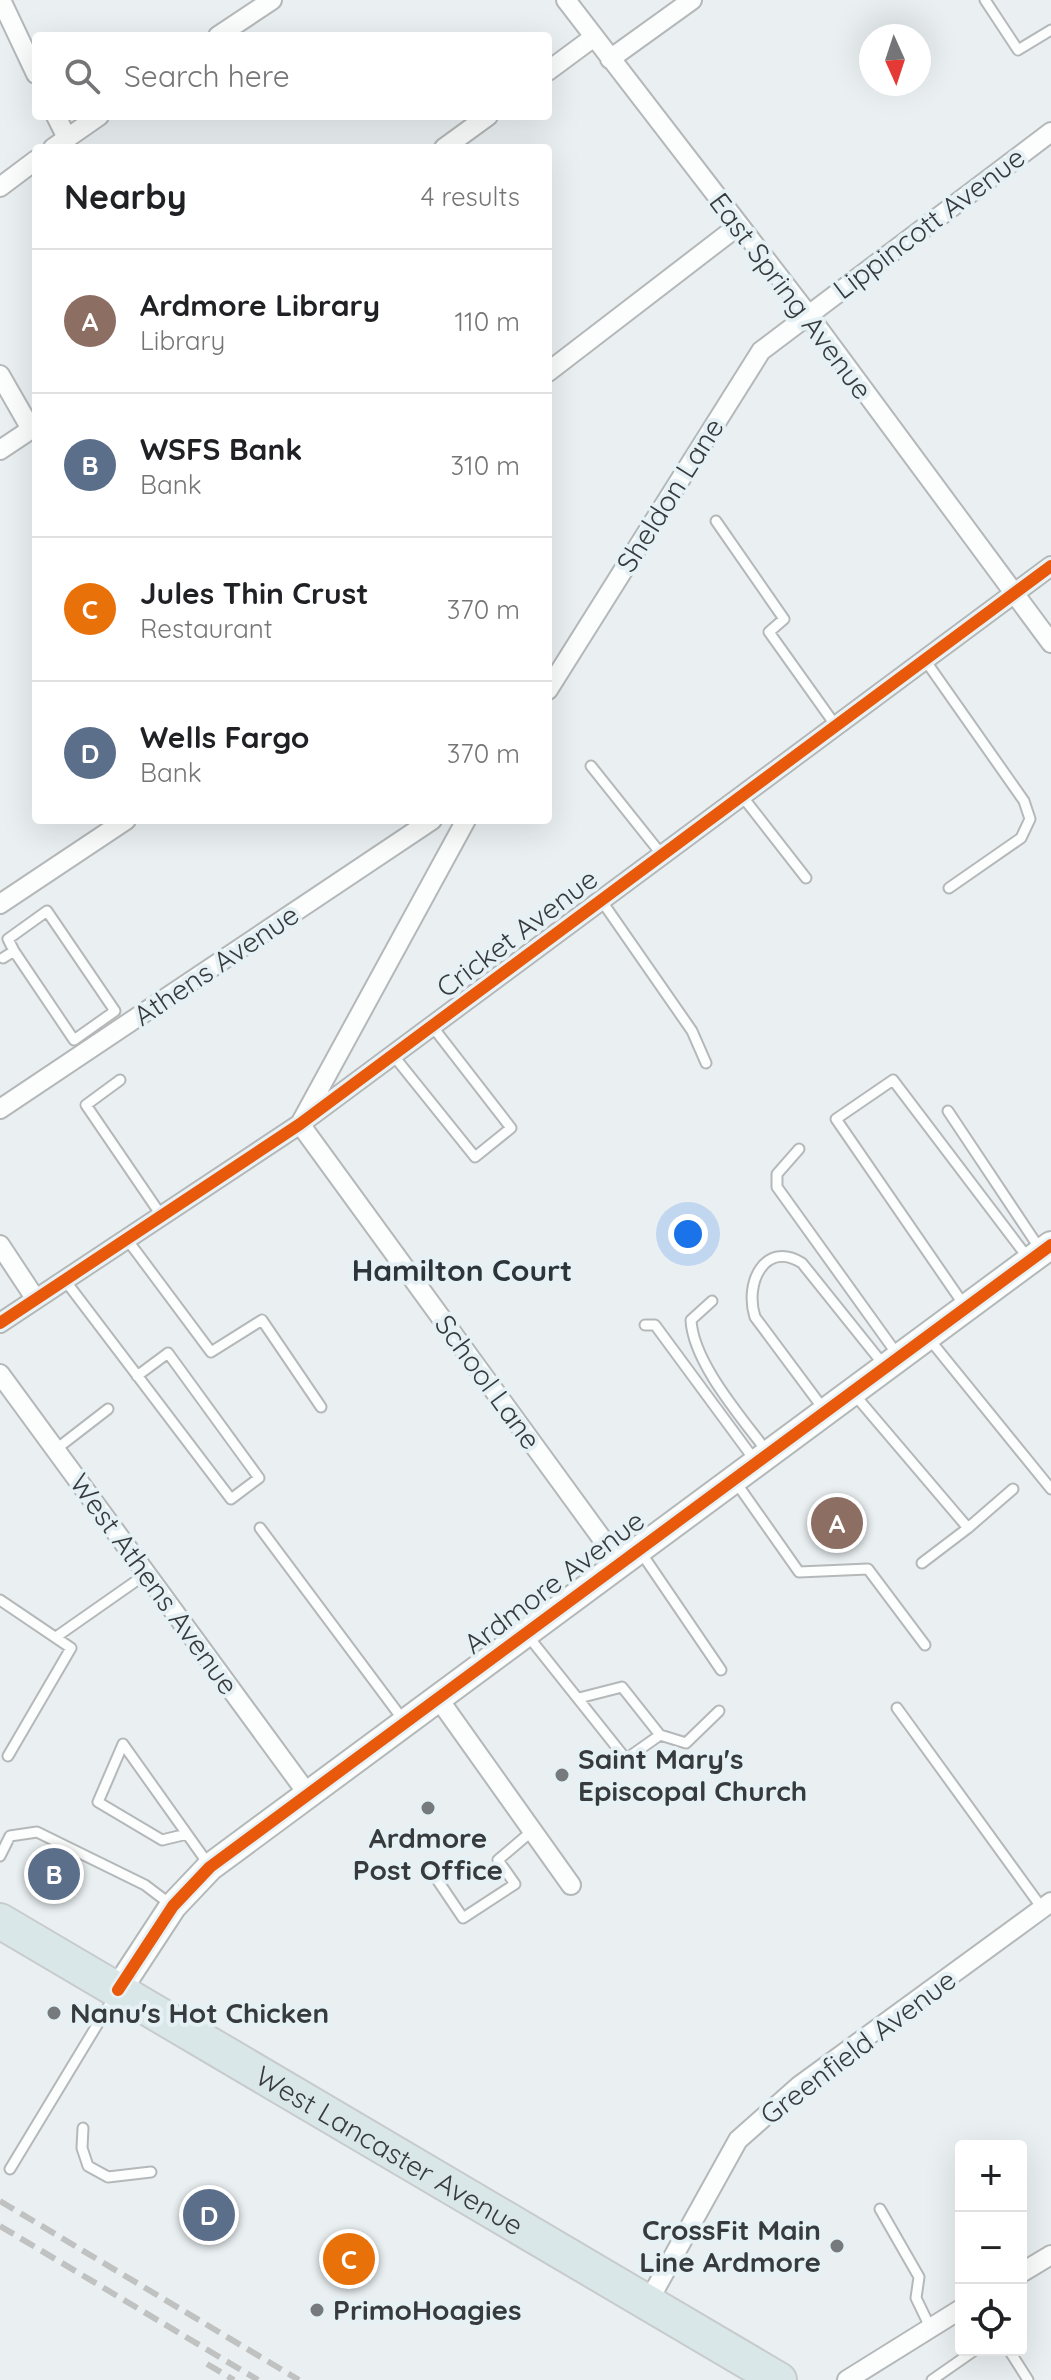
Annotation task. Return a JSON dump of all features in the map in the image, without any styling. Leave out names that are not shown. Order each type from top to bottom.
[{"type":"highway","name":"West Lancaster Avenue","points":[[0,1921],[779,2380]]},
{"type":"street","points":[[1,0],[32,66]]},
{"type":"street","points":[[224,32],[272,0]]},
{"type":"street","name":"East Spring Avenue","points":[[566,0],[807,313],[1051,643]]},
{"type":"street","points":[[610,59],[692,0]]},
{"type":"street","points":[[552,68],[594,37]]},
{"type":"street","points":[[57,120],[60,143],[93,120]]},
{"type":"street","points":[[450,144],[482,120]]},
{"type":"street","name":"Lippincott Avenue","points":[[807,313],[1051,132]]},
{"type":"street","points":[[0,187],[32,163]]},
{"type":"street","points":[[552,369],[738,226]]},
{"type":"street","name":"Sheldon Lane","points":[[552,684],[761,351],[807,313]]},
{"type":"street","points":[[0,375],[32,425]]},
{"type":"street","points":[[0,450],[32,429]]},
{"type":"street","name":"Cricket Avenue","points":[[0,1323],[300,1124],[1051,566]]},
{"type":"street","points":[[0,904],[120,824]]},
{"type":"street","name":"Athens Avenue","points":[[0,1109],[426,824]]},
{"type":"street","points":[[300,1124],[461,824]]},
{"type":"street","name":"School Lane","points":[[300,1124],[629,1555]]},
{"type":"street","points":[[0,1245],[35,1298]]},
{"type":"street","name":"Ardmore Avenue","points":[[118,1990],[173,1906],[210,1867],[1041,1252]]},
{"type":"street","name":"West Athens Avenue","points":[[0,1374],[307,1793]]},
{"type":"street","points":[[438,1698],[571,1885]]},
{"type":"street","name":"Greenfield Avenue","points":[[648,2302],[738,2140],[799,2086],[1046,1905]]},
{"type":"street","points":[[1027,2269],[1051,2255]]},
{"type":"street","points":[[847,2380],[955,2312]]},
{"type":"lane","points":[[985,0],[1018,50],[1051,30]]},
{"type":"lane","points":[[716,521],[784,619],[769,632],[836,726]]},
{"type":"lane","points":[[925,660],[1024,801],[1030,819],[1021,838],[949,888]]},
{"type":"lane","points":[[591,766],[662,855]]},
{"type":"lane","points":[[742,796],[806,878]]},
{"type":"lane","points":[[601,900],[692,1031],[706,1063]]},
{"type":"lane","points":[[47,911],[115,1011],[74,1040],[14,951],[8,939],[47,911]]},
{"type":"lane","points":[[1,957],[14,951]]},
{"type":"lane","points":[[393,1055],[475,1157],[511,1128],[432,1026]]},
{"type":"lane","points":[[120,1080],[86,1105],[161,1215]]},
{"type":"lane","points":[[966,1307],[836,1119],[893,1080],[1041,1252]]},
{"type":"lane","points":[[948,1111],[1041,1252]]},
{"type":"lane","points":[[799,1149],[777,1174],[777,1187],[892,1362]]},
{"type":"lane","points":[[126,1238],[211,1352],[262,1320],[321,1407]]},
{"type":"lane","points":[[825,1411],[755,1317],[749,1300],[750,1286],[762,1266],[791,1257],[802,1263],[892,1362]]},
{"type":"lane","points":[[64,1279],[137,1376],[231,1499],[259,1478],[168,1353],[137,1376]]},
{"type":"lane","points":[[712,1301],[691,1320],[692,1335],[762,1457]]},
{"type":"lane","points":[[645,1325],[655,1325],[762,1457]]},
{"type":"lane","points":[[927,1336],[935,1350],[1051,1489]]},
{"type":"lane","points":[[851,1392],[968,1528]]},
{"type":"lane","points":[[55,1450],[108,1409]]},
{"type":"lane","points":[[733,1478],[799,1572],[868,1569],[925,1645]]},
{"type":"lane","points":[[922,1563],[1013,1489]]},
{"type":"lane","points":[[260,1528],[405,1722]]},
{"type":"lane","points":[[629,1555],[721,1670]]},
{"type":"lane","points":[[56,1637],[146,1574]]},
{"type":"lane","points":[[0,1600],[71,1648],[8,1756]]},
{"type":"lane","points":[[526,1633],[626,1759],[660,1735]]},
{"type":"lane","points":[[579,1698],[622,1687],[660,1735],[686,1743],[719,1711]]},
{"type":"lane","points":[[897,1708],[1046,1905]]},
{"type":"lane","points":[[187,1834],[162,1840],[98,1802],[123,1744],[187,1834],[210,1867]]},
{"type":"lane","points":[[430,1869],[463,1918],[515,1884],[498,1860],[532,1831]]},
{"type":"lane","points":[[0,1856],[10,1836],[37,1832],[145,1885],[173,1906]]},
{"type":"lane","points":[[10,2169],[118,1990]]},
{"type":"lane","points":[[83,2128],[82,2148],[88,2166],[108,2177],[151,2172]]},
{"type":"lane","points":[[880,2209],[919,2277],[916,2298],[930,2327]]},
{"type":"lane","points":[[932,2380],[966,2356]]},
{"type":"lane","points":[[1013,2356],[1028,2380]]},
{"type":"railway","points":[[0,2201],[299,2380]]},
{"type":"railway","points":[[0,2226],[258,2380]]},
{"type":"railway","points":[[207,2364],[234,2380]]},
{"type":"cycle path","points":[[0,1323],[300,1124],[1051,566]]},
{"type":"cycle path","points":[[118,1990],[173,1906],[210,1867],[1051,1245]]},
{"type":"place","name":"Ardmore Library","points":[[837,1523]]},
{"type":"place","name":"Saint Mary's Episcopal Church","points":[[562,1775]]},
{"type":"place","name":"Ardmore Post Office","points":[[428,1808]]},
{"type":"place","name":"WSFS Bank","points":[[54,1874]]},
{"type":"place","name":"Nanu's Hot Chicken","points":[[54,2013]]},
{"type":"place","name":"Wells Fargo","points":[[209,2215]]},
{"type":"place","name":"CrossFit Main Line Ardmore","points":[[837,2246]]},
{"type":"place","name":"Jules Thin Crust","points":[[349,2259]]},
{"type":"place","name":"PrimoHoagies","points":[[317,2310]]},
{"type":"district","name":"Hamilton Court","points":[[462,1271]]}]
